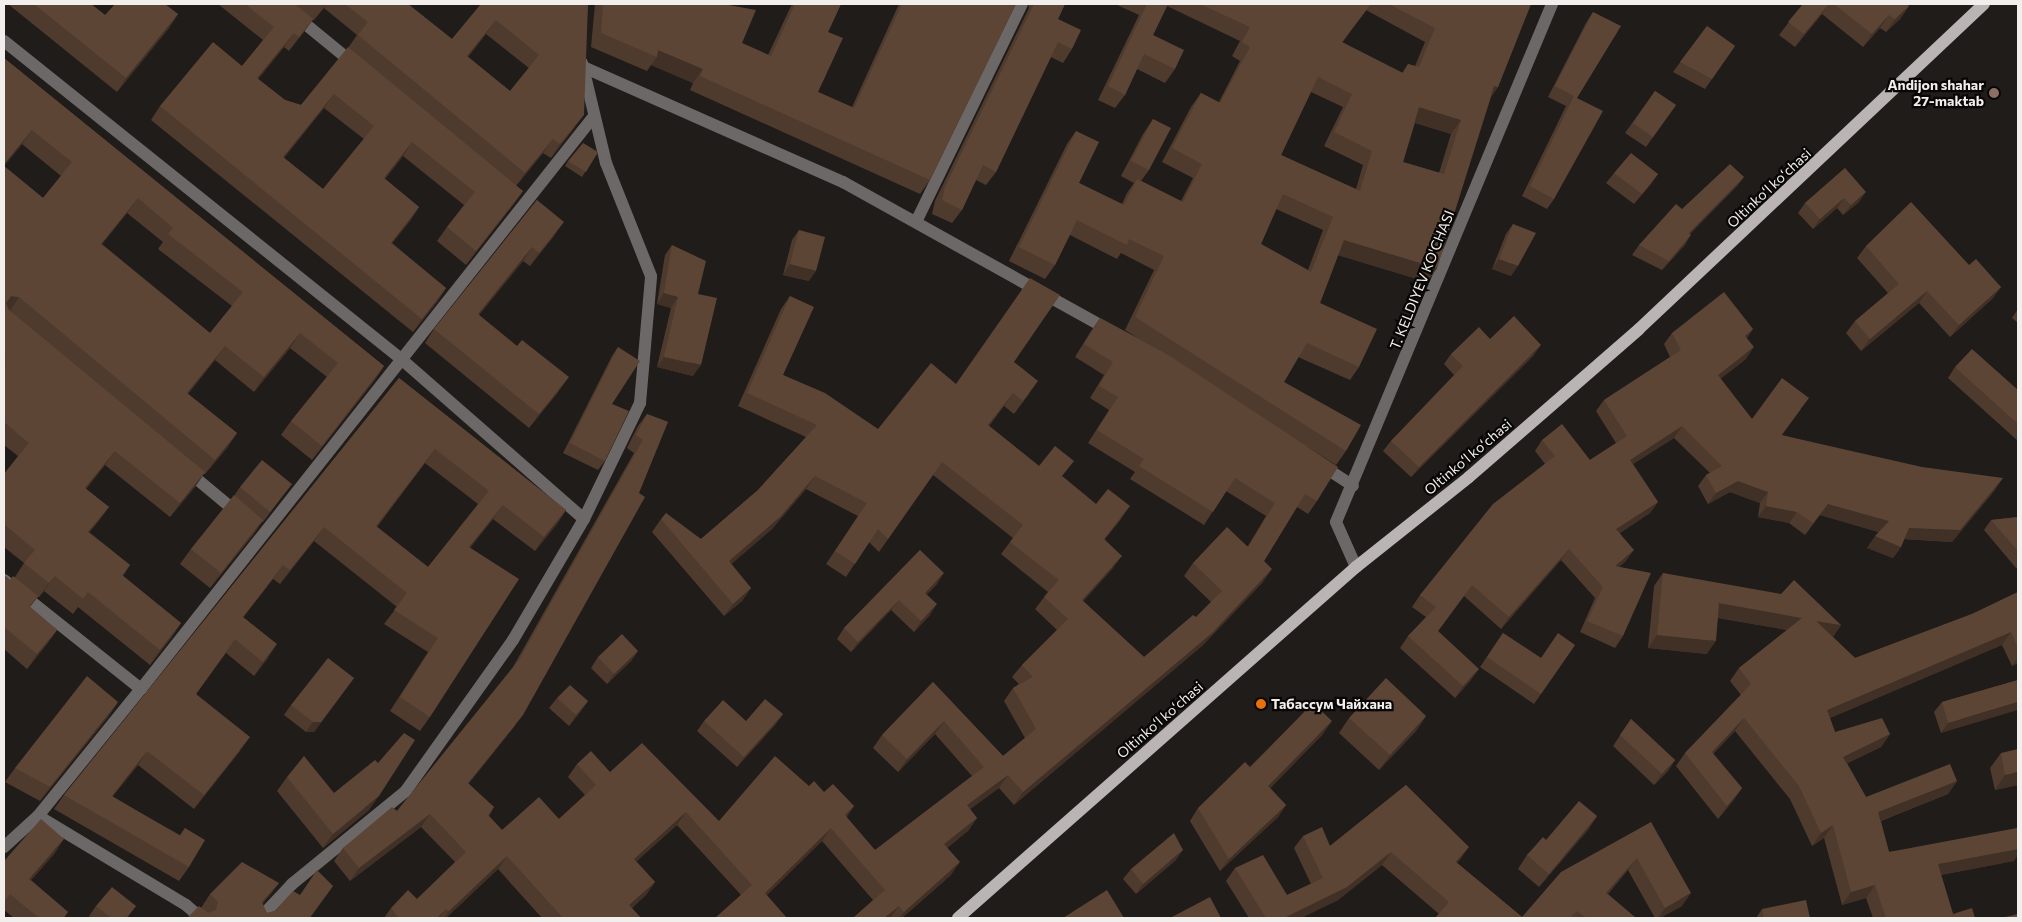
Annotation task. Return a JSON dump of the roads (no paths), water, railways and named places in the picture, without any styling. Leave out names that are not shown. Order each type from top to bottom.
[{"type":"main road","name":"Oltinkoʻl koʻchasi","points":[[958,918],[1356,566],[1469,477],[1639,329],[1984,4]]},
{"type":"street","points":[[281,4],[364,72]]},
{"type":"street","points":[[916,222],[1022,4]]},
{"type":"street","name":"T. KELDIYEV KO'CHASI","points":[[1356,566],[1336,522],[1353,486],[1552,4]]},
{"type":"street","points":[[4,41],[400,358],[584,519]]},
{"type":"street","points":[[260,918],[292,884],[405,792],[512,640],[584,519],[640,403],[651,276],[606,163],[581,66],[583,48]]},
{"type":"street","points":[[581,66],[843,182],[1123,338]]},
{"type":"street","points":[[4,847],[38,816],[140,689],[400,358],[518,199],[594,116]]},
{"type":"street","points":[[171,458],[263,533]]},
{"type":"street","points":[[1312,459],[1353,486]]},
{"type":"street","points":[[4,580],[140,689]]},
{"type":"street","points":[[38,816],[186,905],[201,918]]},
{"type":"place","name":"Andijon shahar 27-maktab","points":[[1994,93]]},
{"type":"place","name":"Табассум Чайхана","points":[[1261,704]]}]
